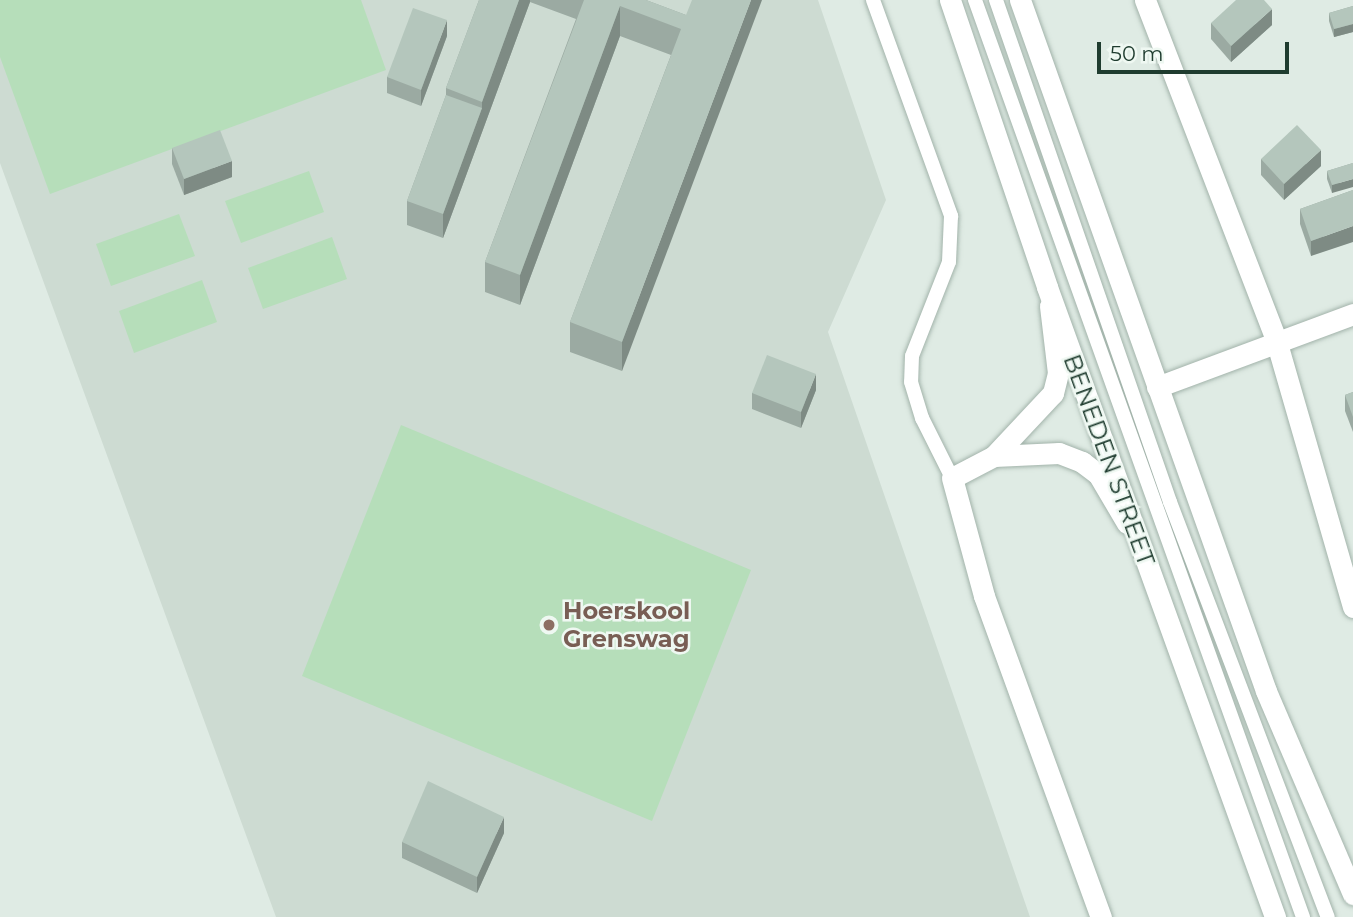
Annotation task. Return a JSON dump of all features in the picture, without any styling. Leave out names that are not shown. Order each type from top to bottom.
[{"type":"main road","name":"BENEDEN STREET","points":[[950,0],[1047,287],[1275,917]]},
{"type":"main road","points":[[1020,0],[1266,691],[1353,894]]},
{"type":"main road","points":[[1145,0],[1276,340],[1353,607]]},
{"type":"main road","points":[[1047,287],[1058,373],[1053,393],[994,456],[952,478],[985,596],[1101,917]]},
{"type":"main road","points":[[1157,387],[1276,340],[1353,314]]},
{"type":"main road","points":[[994,456],[1059,453],[1082,462],[1097,474],[1138,539]]},
{"type":"lane","points":[[873,0],[951,216],[949,262],[912,356],[911,382],[922,418],[952,478]]},
{"type":"lane","points":[[975,0],[1303,917]]},
{"type":"lane","points":[[996,0],[1170,502],[1328,917]]},
{"type":"shaded area","name":"Hoerskool Grenswag","points":[[0,0],[818,0],[886,200],[828,332],[1030,917],[276,917],[0,163]]},
{"type":"green space","points":[[0,0],[361,0],[386,70],[50,194],[0,57]]},
{"type":"green space","points":[[309,171],[324,212],[241,243],[225,201]]},
{"type":"green space","points":[[179,214],[195,256],[111,286],[96,244]]},
{"type":"green space","points":[[332,237],[347,279],[263,309],[248,268]]},
{"type":"green space","points":[[202,280],[217,322],[134,353],[119,311]]},
{"type":"green space","points":[[401,425],[751,570],[652,821],[302,676]]},
{"type":"building","points":[[479,0],[519,0],[482,102],[446,88]]},
{"type":"building","points":[[584,0],[646,0],[686,15],[692,0],[751,0],[622,342],[570,322],[681,29],[620,6],[520,275],[485,262]]},
{"type":"building","points":[[1236,0],[1264,0],[1272,9],[1231,46],[1211,23]]},
{"type":"building","points":[[1353,6],[1353,24],[1334,29],[1329,13]]},
{"type":"building","points":[[413,8],[447,20],[421,90],[387,77]]},
{"type":"building","points":[[446,95],[482,108],[443,214],[407,201]]},
{"type":"building","points":[[1297,125],[1321,150],[1284,184],[1261,159]]},
{"type":"building","points":[[220,130],[232,161],[184,179],[172,148]]},
{"type":"building","points":[[1353,163],[1353,179],[1332,185],[1327,171]]},
{"type":"building","points":[[1353,190],[1353,226],[1311,241],[1300,209]]},
{"type":"building","points":[[767,355],[816,374],[801,412],[752,393]]},
{"type":"building","points":[[1353,392],[1353,417],[1345,395]]},
{"type":"building","points":[[428,781],[504,817],[477,877],[402,842]]},
{"type":"place","name":"Hoerskool Grenswag","points":[[549,625]]}]
